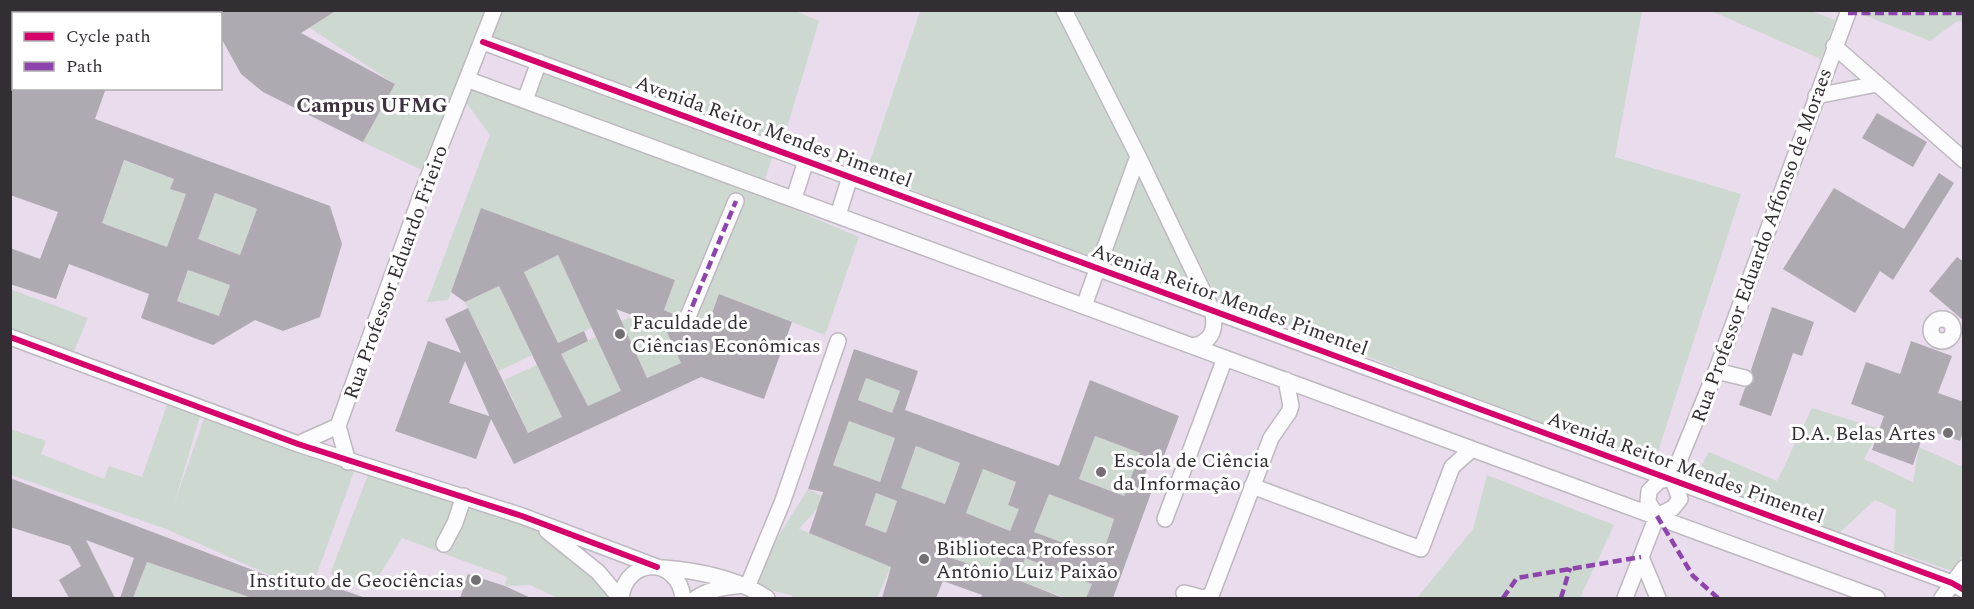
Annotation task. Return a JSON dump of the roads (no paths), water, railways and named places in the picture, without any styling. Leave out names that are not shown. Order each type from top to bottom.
[{"type":"street","name":"Rua Professor Eduardo Frieiro","points":[[338,426],[422,193],[469,80],[494,10]]},
{"type":"street","points":[[1065,10],[1212,310],[1214,330],[1209,339],[1192,346]]},
{"type":"street","name":"Rua Professor Eduardo Affonso de Moraes","points":[[1672,478],[1716,371],[1847,11]]},
{"type":"street","name":"Avenida Reitor Mendes Pimentel","points":[[483,42],[1672,478],[1958,587]]},
{"type":"street","points":[[1834,46],[1964,160]]},
{"type":"street","points":[[525,100],[538,62]]},
{"type":"street","points":[[469,80],[1877,598]]},
{"type":"street","points":[[1816,96],[1877,84]]},
{"type":"street","points":[[1084,306],[1138,156]]},
{"type":"street","points":[[794,198],[806,161]]},
{"type":"street","points":[[838,215],[850,177]]},
{"type":"street","points":[[687,319],[736,201]]},
{"type":"street","points":[[10,337],[348,462],[464,496],[660,568],[678,582],[682,598]]},
{"type":"street","points":[[748,585],[782,503],[838,341]]},
{"type":"street","points":[[1165,519],[1225,358]]},
{"type":"street","points":[[1716,371],[1745,378]]},
{"type":"street","points":[[1184,593],[1205,598],[1212,593],[1252,486],[1278,425],[1291,406],[1286,380]]},
{"type":"street","points":[[298,444],[338,426],[348,462]]},
{"type":"street","points":[[1252,486],[1421,549],[1452,468],[1472,448]]},
{"type":"street","points":[[1625,598],[1657,516],[1673,508],[1680,499],[1672,478],[1659,481],[1649,491],[1648,502],[1657,516]]},
{"type":"street","points":[[444,544],[455,523],[464,496]]},
{"type":"street","points":[[532,520],[581,556],[620,598]]},
{"type":"street","points":[[1641,556],[1658,598]]},
{"type":"street","points":[[620,598],[630,575],[647,567],[700,571],[748,585],[767,598]]},
{"type":"street","points":[[1942,598],[1958,587],[1964,568]]},
{"type":"street","points":[[696,598],[705,592],[729,586],[748,585]]},
{"type":"place","name":"Faculdade de Ciências Econômicas","points":[[620,334]]},
{"type":"place","name":"D.A. Belas Artes","points":[[1948,433]]},
{"type":"place","name":"Escola de Ciência da Informação","points":[[1101,472]]},
{"type":"place","name":"Biblioteca Professor Antônio Luiz Paixão","points":[[924,559]]},
{"type":"place","name":"Instituto de Geociências","points":[[476,580]]},
{"type":"district","name":"Campus UFMG","points":[[372,105]]}]
